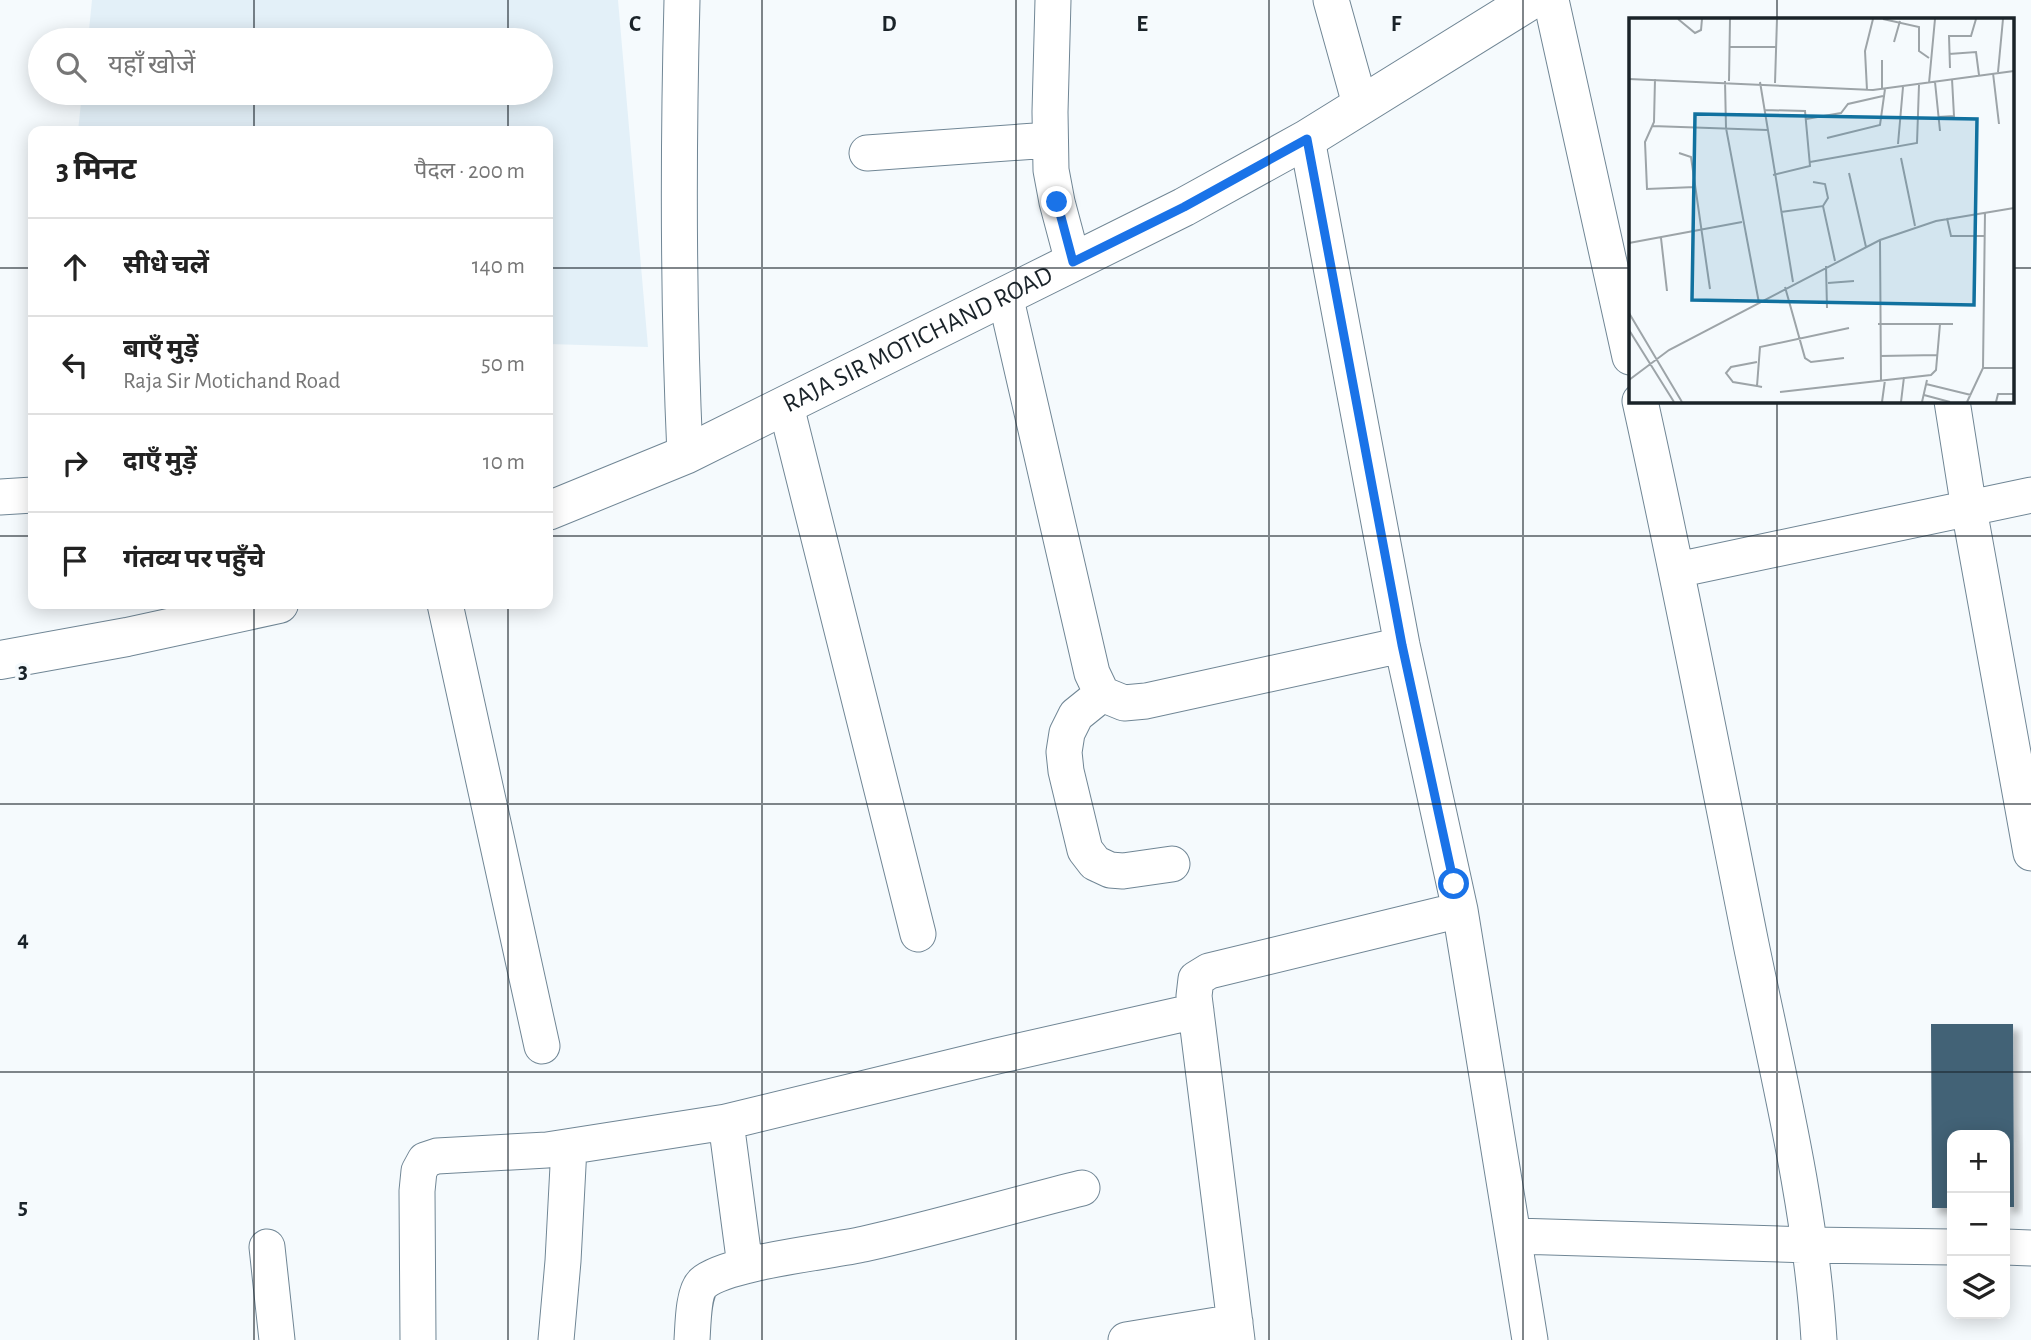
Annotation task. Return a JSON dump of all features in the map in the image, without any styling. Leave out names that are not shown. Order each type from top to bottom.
[{"type":"street","points":[[682,0],[678,135],[680,335],[685,455]]},
{"type":"street","points":[[1053,0],[1051,170],[1073,262]]},
{"type":"street","points":[[1331,0],[1360,104]]},
{"type":"street","name":"RAJA SIR MOTICHAND ROAD","points":[[553,509],[685,455],[1184,207],[1307,139],[1531,0]]},
{"type":"street","points":[[1551,0],[1629,352]]},
{"type":"street","points":[[1307,139],[1402,645],[1460,910],[1530,1340]]},
{"type":"street","points":[[867,153],[1050,140]]},
{"type":"street","points":[[1005,295],[1092,673],[1102,694],[1124,703],[1146,701],[1402,645]]},
{"type":"street","points":[[1640,402],[1677,570],[1790,1135],[1810,1245],[1819,1340]]},
{"type":"street","points":[[1952,402],[1969,509],[2028,817],[2031,853]]},
{"type":"street","points":[[786,406],[918,934]]},
{"type":"street","points":[[0,497],[28,495]]},
{"type":"street","points":[[1677,570],[2031,495]]},
{"type":"street","points":[[0,660],[127,637],[201,612],[230,609]]},
{"type":"street","points":[[446,609],[542,1046]]},
{"type":"street","points":[[1102,694],[1076,715],[1067,733],[1064,752],[1085,850],[1094,863],[1110,870],[1123,871],[1172,864]]},
{"type":"street","points":[[1126,1340],[1236,1331],[1194,996],[1196,979],[1209,971],[1460,910]]},
{"type":"street","points":[[418,1340],[417,1191],[418,1171],[425,1160],[437,1156],[569,1147],[726,1122],[1196,1011]]},
{"type":"street","points":[[726,1122],[745,1266]]},
{"type":"street","points":[[556,1340],[569,1147]]},
{"type":"street","points":[[692,1340],[695,1304],[700,1286],[710,1278],[745,1266],[864,1244],[1082,1188]]},
{"type":"street","points":[[1514,1236],[1947,1247]]},
{"type":"street","points":[[267,1247],[278,1340]]},
{"type":"street","points":[[2010,1247],[2031,1248]]},
{"type":"shaded area","points":[[92,0],[618,0],[648,347],[553,344],[553,126],[79,126],[81,105],[553,105],[553,28],[89,28]]},
{"type":"building","points":[[1931,1024],[2013,1024],[2014,1207],[2010,1207],[2010,1130],[1947,1130],[1947,1208],[1932,1208]]},
{"type":"route","points":[[1057,202],[1073,262],[1184,207],[1307,139],[1402,645],[1454,884]]}]
